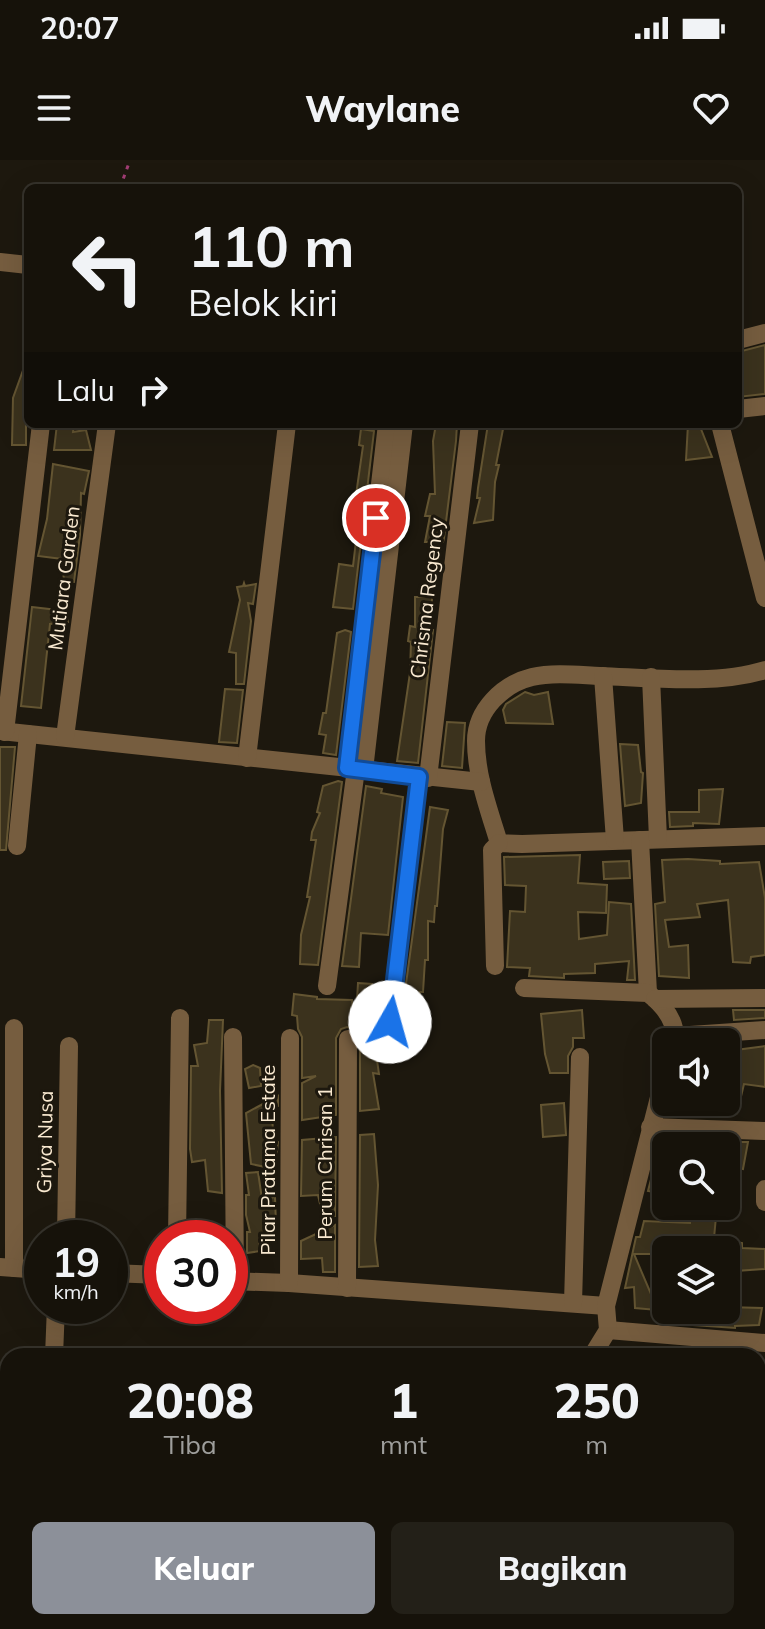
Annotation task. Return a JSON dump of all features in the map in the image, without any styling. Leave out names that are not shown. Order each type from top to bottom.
[{"type":"street","points":[[0,262],[24,265]]},
{"type":"street","points":[[742,339],[765,333]]},
{"type":"street","points":[[742,409],[765,406]]},
{"type":"street","points":[[41,428],[3,732],[481,782]]},
{"type":"street","name":"Mutiara Garden","points":[[65,737],[106,428]]},
{"type":"street","points":[[247,758],[287,428]]},
{"type":"street","points":[[356,769],[387,428]]},
{"type":"street","points":[[327,986],[403,428]]},
{"type":"street","name":"Chrisma Regency","points":[[390,1022],[469,428]]},
{"type":"street","points":[[721,428],[760,554],[765,598]]},
{"type":"street","points":[[499,843],[481,782],[476,740],[483,711],[496,697],[519,681],[535,676],[567,674],[725,678],[765,670]]},
{"type":"street","points":[[603,676],[615,840]]},
{"type":"street","points":[[651,677],[651,996],[669,1016],[672,1028]]},
{"type":"street","points":[[17,846],[28,734]]},
{"type":"street","points":[[495,966],[492,850],[499,843],[765,836]]},
{"type":"street","points":[[524,988],[651,996],[765,998]]},
{"type":"street","points":[[177,1220],[180,1018]]},
{"type":"street","name":"Griya Nusa","points":[[7,1267],[14,1028]]},
{"type":"street","points":[[740,1032],[765,1030]]},
{"type":"street","points":[[233,1037],[233,1220]]},
{"type":"street","name":"Pilar Pratama Estate","points":[[289,1283],[290,1038]]},
{"type":"street","name":"Perum Chrisan 1","points":[[347,1288],[348,1039]]},
{"type":"street","name":"Griya Nusa","points":[[66,1220],[69,1046]]},
{"type":"street","points":[[573,1303],[580,1057]]},
{"type":"street","points":[[597,1348],[608,1330],[606,1306],[653,1116]]},
{"type":"street","points":[[650,1127],[765,1131]]},
{"type":"street","points":[[765,1189],[765,1202]]},
{"type":"street","points":[[248,1282],[606,1306]]},
{"type":"street","points":[[54,1348],[55,1324]]},
{"type":"street","points":[[608,1330],[681,1347],[765,1343]]},
{"type":"path","points":[[121,184],[130,160]]},
{"type":"building","points":[[765,345],[765,394],[742,397],[742,351]]},
{"type":"building","points":[[24,368],[26,445],[12,445],[13,398]]},
{"type":"building","points":[[57,428],[74,428],[73,432],[86,430],[91,450],[54,450]]},
{"type":"building","points":[[435,428],[457,428],[443,542],[425,542],[430,516],[425,516],[430,494],[435,494]]},
{"type":"building","points":[[487,428],[503,428],[496,465],[499,465],[493,520],[474,523],[480,498],[477,498]]},
{"type":"building","points":[[688,428],[701,428],[712,457],[686,460]]},
{"type":"building","points":[[361,429],[374,431],[353,609],[333,607],[339,564],[353,566],[358,524],[352,523],[363,446],[359,445]]},
{"type":"building","points":[[53,464],[89,471],[84,494],[81,493],[74,582],[64,581],[62,559],[38,556],[47,519]]},
{"type":"building","points":[[244,583],[245,586],[256,584],[253,604],[248,603],[251,621],[244,684],[236,684],[236,653],[229,652],[240,600],[237,587]]},
{"type":"building","points":[[415,597],[432,597],[433,630],[418,763],[397,761],[410,673],[411,642],[408,641],[410,626],[415,627]]},
{"type":"building","points":[[32,607],[66,611],[68,622],[50,624],[41,708],[21,706]]},
{"type":"building","points":[[345,630],[351,632],[336,755],[323,753],[326,735],[319,734],[323,713],[326,713],[337,633]]},
{"type":"building","points":[[225,689],[243,690],[237,743],[219,742]]},
{"type":"building","points":[[525,692],[534,695],[548,692],[553,724],[506,723],[503,710],[506,704]]},
{"type":"building","points":[[447,722],[465,723],[462,768],[442,766]]},
{"type":"building","points":[[620,744],[638,745],[643,773],[641,803],[625,806]]},
{"type":"building","points":[[0,747],[15,747],[6,850],[0,850]]},
{"type":"building","points":[[342,782],[318,965],[300,964],[301,935],[310,897],[307,897],[316,840],[311,840],[312,832],[320,813],[317,812],[323,786]]},
{"type":"building","points":[[366,786],[382,789],[381,793],[403,797],[388,935],[361,933],[359,967],[342,966]]},
{"type":"building","points":[[723,789],[719,824],[693,823],[693,826],[670,827],[669,812],[699,812],[699,790]]},
{"type":"building","points":[[430,807],[448,810],[443,829],[437,906],[434,922],[428,921],[428,960],[425,960],[423,992],[420,992],[418,1029],[400,1028]]},
{"type":"building","points":[[580,855],[578,883],[607,885],[606,913],[578,912],[579,939],[607,935],[609,902],[631,904],[635,980],[627,980],[629,961],[595,964],[595,973],[564,974],[564,978],[529,976],[530,968],[507,967],[510,911],[525,912],[526,886],[505,885],[504,857]]},
{"type":"building","points":[[662,860],[720,861],[720,864],[759,862],[765,898],[765,955],[751,957],[750,963],[733,962],[728,900],[697,904],[700,917],[665,920],[669,947],[688,945],[689,978],[659,976],[655,904],[665,902]]},
{"type":"building","points":[[629,861],[630,878],[604,879],[603,862]]},
{"type":"building","points":[[358,983],[372,984],[371,1001],[357,1000]]},
{"type":"building","points":[[294,994],[317,999],[352,1000],[355,1029],[341,1029],[336,1038],[336,1115],[302,1120],[302,1083],[316,1076],[302,1078],[302,1037],[297,1016],[292,1015]]},
{"type":"building","points":[[582,1010],[584,1038],[573,1038],[573,1047],[568,1056],[568,1073],[550,1073],[541,1014]]},
{"type":"building","points":[[733,1010],[765,1010],[765,1018],[734,1020]]},
{"type":"building","points":[[209,1020],[223,1020],[220,1091],[222,1193],[208,1191],[205,1160],[192,1162],[190,1149],[191,1066],[198,1066],[194,1045],[207,1043]]},
{"type":"building","points":[[378,1025],[376,1053],[379,1074],[373,1073],[379,1109],[360,1111],[360,1038],[355,1029]]},
{"type":"building","points":[[765,1046],[765,1087],[744,1084],[740,1101],[740,1049]]},
{"type":"building","points":[[253,1065],[260,1068],[261,1086],[249,1088],[245,1069]]},
{"type":"building","points":[[278,1096],[278,1106],[271,1107],[274,1140],[278,1142],[275,1169],[251,1164],[246,1113]]},
{"type":"building","points":[[564,1103],[566,1135],[543,1137],[541,1105]]},
{"type":"building","points":[[374,1134],[378,1185],[375,1240],[378,1266],[359,1267],[360,1135]]},
{"type":"building","points":[[336,1137],[335,1216],[323,1217],[318,1195],[301,1196],[302,1140]]},
{"type":"building","points":[[740,1142],[748,1142],[743,1169],[740,1168]]},
{"type":"building","points":[[258,1172],[262,1199],[275,1197],[276,1224],[268,1225],[269,1236],[259,1238],[260,1251],[248,1253],[250,1232],[246,1215],[246,1195],[249,1195],[246,1173]]},
{"type":"building","points":[[690,1220],[716,1220],[714,1236],[652,1236],[652,1254],[634,1254],[652,1294],[652,1310],[635,1308],[634,1287],[625,1288],[636,1237],[640,1237],[644,1221],[690,1223]]},
{"type":"building","points":[[335,1225],[335,1272],[323,1272],[322,1258],[301,1259],[301,1241]]},
{"type":"building","points":[[740,1243],[742,1248],[765,1249],[765,1269],[740,1271]]},
{"type":"building","points":[[740,1307],[762,1308],[759,1325],[735,1328],[679,1324],[740,1324]]},
{"type":"route","points":[[376,518],[347,768],[419,777],[390,1022]]}]
